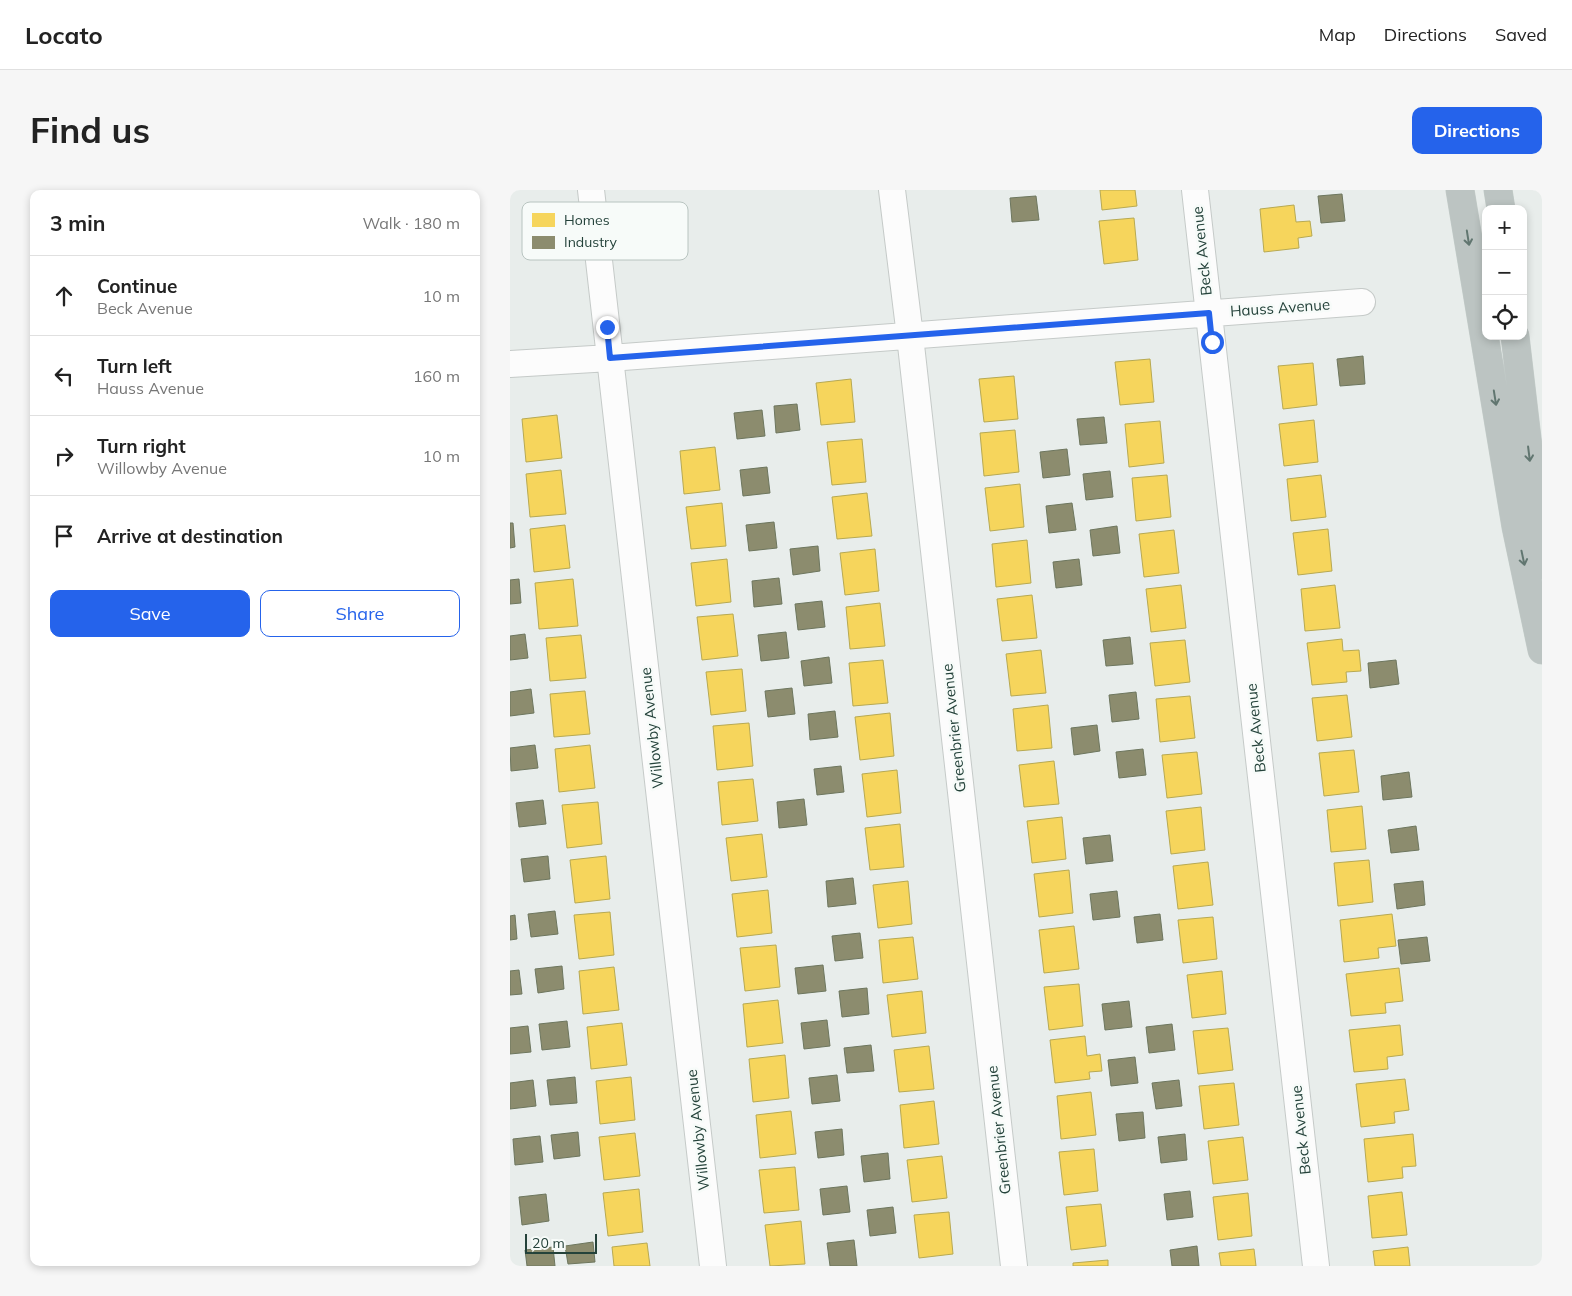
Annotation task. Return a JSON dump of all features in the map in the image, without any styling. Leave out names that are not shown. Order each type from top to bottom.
[{"type":"highway","points":[[1460,190],[1516,527],[1542,650]]},
{"type":"highway","points":[[1498,190],[1500,205]]},
{"type":"highway","points":[[1515,340],[1542,565]]},
{"type":"street","name":"Greenbrier Avenue","points":[[892,190],[1014,1266]]},
{"type":"street","name":"Beck Avenue","points":[[1195,190],[1316,1266]]},
{"type":"street","name":"Willowby Avenue","points":[[599,260],[713,1266]]},
{"type":"street","name":"Hauss Avenue","points":[[510,364],[1362,302]]},
{"type":"building: Homes","points":[[1100,190],[1135,190],[1137,206],[1102,210]]},
{"type":"building: Homes","points":[[1294,205],[1296,222],[1310,221],[1312,236],[1298,238],[1299,248],[1264,252],[1260,209]]},
{"type":"building: Homes","points":[[1134,218],[1138,260],[1104,264],[1099,221]]},
{"type":"building: Homes","points":[[1150,359],[1154,402],[1120,405],[1115,362]]},
{"type":"building: Homes","points":[[1313,363],[1317,405],[1283,409],[1278,366]]},
{"type":"building: Homes","points":[[1014,376],[1018,419],[984,422],[979,379]]},
{"type":"building: Homes","points":[[851,379],[855,422],[821,425],[816,383]]},
{"type":"building: Homes","points":[[557,415],[562,458],[526,462],[522,419]]},
{"type":"building: Homes","points":[[1314,420],[1318,462],[1284,466],[1279,424]]},
{"type":"building: Homes","points":[[1160,421],[1164,463],[1129,467],[1125,424]]},
{"type":"building: Homes","points":[[1015,430],[1019,472],[984,476],[980,433]]},
{"type":"building: Homes","points":[[862,439],[866,482],[832,485],[827,442]]},
{"type":"building: Homes","points":[[715,447],[720,490],[684,494],[680,451]]},
{"type":"building: Homes","points":[[561,470],[566,514],[530,517],[526,474]]},
{"type":"building: Homes","points":[[1167,475],[1171,517],[1136,521],[1132,478]]},
{"type":"building: Homes","points":[[1321,475],[1326,517],[1291,521],[1287,479]]},
{"type":"building: Homes","points":[[1020,484],[1024,527],[990,531],[985,488]]},
{"type":"building: Homes","points":[[867,493],[872,536],[837,539],[832,497]]},
{"type":"building: Homes","points":[[722,503],[726,546],[691,549],[686,507]]},
{"type":"building: Homes","points":[[565,525],[570,568],[534,572],[530,529]]},
{"type":"building: Homes","points":[[1328,529],[1332,571],[1298,575],[1293,533]]},
{"type":"building: Homes","points":[[1174,530],[1179,573],[1144,577],[1139,534]]},
{"type":"building: Homes","points":[[1027,540],[1031,583],[996,587],[992,544]]},
{"type":"building: Homes","points":[[875,549],[879,591],[845,595],[840,553]]},
{"type":"building: Homes","points":[[727,559],[731,602],[696,606],[691,563]]},
{"type":"building: Homes","points":[[573,579],[578,626],[539,629],[535,583]]},
{"type":"building: Homes","points":[[1181,585],[1186,628],[1151,632],[1146,589]]},
{"type":"building: Homes","points":[[1335,585],[1340,628],[1305,631],[1301,589]]},
{"type":"building: Homes","points":[[1032,595],[1037,638],[1002,641],[997,599]]},
{"type":"building: Homes","points":[[880,603],[885,646],[850,649],[846,607]]},
{"type":"building: Homes","points":[[733,614],[738,656],[702,660],[697,617]]},
{"type":"building: Homes","points":[[581,635],[586,678],[550,681],[546,638]]},
{"type":"building: Homes","points":[[1342,639],[1343,651],[1359,650],[1361,671],[1346,672],[1347,682],[1312,685],[1307,643]]},
{"type":"building: Homes","points":[[1185,640],[1190,682],[1155,686],[1150,643]]},
{"type":"building: Homes","points":[[1041,650],[1046,693],[1011,696],[1006,654]]},
{"type":"building: Homes","points":[[883,660],[888,703],[853,706],[849,663]]},
{"type":"building: Homes","points":[[742,669],[746,711],[711,715],[706,672]]},
{"type":"building: Homes","points":[[585,691],[590,734],[554,737],[550,694]]},
{"type":"building: Homes","points":[[1347,695],[1352,737],[1317,741],[1312,698]]},
{"type":"building: Homes","points":[[1190,696],[1195,738],[1160,742],[1156,699]]},
{"type":"building: Homes","points":[[1048,705],[1052,748],[1017,751],[1013,709]]},
{"type":"building: Homes","points":[[890,713],[894,756],[860,760],[855,717]]},
{"type":"building: Homes","points":[[749,723],[753,766],[717,770],[713,726]]},
{"type":"building: Homes","points":[[590,745],[595,788],[559,792],[555,749]]},
{"type":"building: Homes","points":[[1354,750],[1359,792],[1324,796],[1319,753]]},
{"type":"building: Homes","points":[[1197,752],[1202,794],[1167,798],[1162,755]]},
{"type":"building: Homes","points":[[1054,761],[1059,804],[1024,807],[1019,765]]},
{"type":"building: Homes","points":[[897,770],[901,813],[867,817],[862,774]]},
{"type":"building: Homes","points":[[753,779],[758,821],[722,825],[718,782]]},
{"type":"building: Homes","points":[[598,802],[602,844],[567,848],[562,805]]},
{"type":"building: Homes","points":[[1362,806],[1366,849],[1331,852],[1327,810]]},
{"type":"building: Homes","points":[[1201,807],[1205,850],[1171,854],[1166,811]]},
{"type":"building: Homes","points":[[1062,817],[1066,859],[1032,863],[1027,821]]},
{"type":"building: Homes","points":[[900,824],[904,867],[870,870],[865,828]]},
{"type":"building: Homes","points":[[762,834],[767,877],[731,881],[726,838]]},
{"type":"building: Homes","points":[[606,856],[610,899],[575,903],[570,860]]},
{"type":"building: Homes","points":[[1369,860],[1373,902],[1338,906],[1334,863]]},
{"type":"building: Homes","points":[[1208,862],[1213,905],[1178,909],[1173,866]]},
{"type":"building: Homes","points":[[1069,870],[1073,913],[1039,917],[1034,874]]},
{"type":"building: Homes","points":[[908,881],[912,924],[878,928],[873,885]]},
{"type":"building: Homes","points":[[768,890],[772,933],[737,937],[732,894]]},
{"type":"building: Homes","points":[[610,912],[614,955],[579,959],[574,915]]},
{"type":"building: Homes","points":[[1392,914],[1396,946],[1378,948],[1379,958],[1344,962],[1340,920]]},
{"type":"building: Homes","points":[[1213,917],[1217,959],[1183,963],[1178,920]]},
{"type":"building: Homes","points":[[1074,926],[1079,969],[1044,973],[1039,930]]},
{"type":"building: Homes","points":[[913,937],[918,979],[883,983],[879,940]]},
{"type":"building: Homes","points":[[776,945],[780,987],[745,991],[740,948]]},
{"type":"building: Homes","points":[[614,967],[619,1010],[583,1014],[579,971]]},
{"type":"building: Homes","points":[[1399,968],[1403,1001],[1385,1003],[1386,1013],[1351,1016],[1346,974]]},
{"type":"building: Homes","points":[[1222,971],[1226,1014],[1192,1018],[1187,975]]},
{"type":"building: Homes","points":[[1079,984],[1083,1026],[1049,1030],[1044,987]]},
{"type":"building: Homes","points":[[922,991],[926,1033],[892,1037],[887,995]]},
{"type":"building: Homes","points":[[778,1000],[783,1043],[747,1047],[743,1004]]},
{"type":"building: Homes","points":[[622,1023],[627,1065],[591,1069],[587,1027]]},
{"type":"building: Homes","points":[[1400,1025],[1403,1055],[1387,1057],[1388,1069],[1354,1072],[1349,1030]]},
{"type":"building: Homes","points":[[1228,1028],[1233,1070],[1198,1074],[1193,1031]]},
{"type":"building: Homes","points":[[1085,1036],[1087,1056],[1100,1054],[1102,1071],[1089,1072],[1090,1079],[1055,1083],[1050,1040]]},
{"type":"building: Homes","points":[[929,1046],[934,1089],[899,1092],[894,1050]]},
{"type":"building: Homes","points":[[785,1055],[789,1098],[753,1102],[749,1059]]},
{"type":"building: Homes","points":[[631,1077],[635,1120],[600,1124],[596,1081]]},
{"type":"building: Homes","points":[[1405,1079],[1409,1110],[1394,1112],[1395,1123],[1361,1127],[1356,1084]]},
{"type":"building: Homes","points":[[1234,1083],[1239,1125],[1204,1129],[1199,1086]]},
{"type":"building: Homes","points":[[1091,1092],[1096,1135],[1061,1139],[1057,1096]]},
{"type":"building: Homes","points":[[934,1101],[939,1144],[904,1148],[900,1105]]},
{"type":"building: Homes","points":[[791,1111],[796,1154],[760,1158],[756,1115]]},
{"type":"building: Homes","points":[[635,1133],[640,1176],[604,1180],[599,1137]]},
{"type":"building: Homes","points":[[1413,1134],[1416,1166],[1402,1167],[1403,1178],[1368,1182],[1364,1139]]},
{"type":"building: Homes","points":[[1243,1137],[1248,1180],[1213,1184],[1208,1141]]},
{"type":"building: Homes","points":[[1094,1149],[1098,1191],[1064,1195],[1059,1152]]},
{"type":"building: Homes","points":[[942,1156],[947,1198],[912,1202],[907,1160]]},
{"type":"building: Homes","points":[[795,1167],[799,1210],[764,1213],[759,1170]]},
{"type":"building: Homes","points":[[639,1189],[643,1232],[608,1236],[603,1193]]},
{"type":"building: Homes","points":[[1402,1192],[1407,1235],[1372,1238],[1368,1196]]},
{"type":"building: Homes","points":[[1248,1193],[1252,1236],[1218,1240],[1213,1197]]},
{"type":"building: Homes","points":[[1101,1204],[1106,1246],[1071,1250],[1066,1207]]},
{"type":"building: Homes","points":[[949,1212],[953,1254],[919,1258],[914,1215]]},
{"type":"building: Homes","points":[[801,1221],[805,1264],[770,1266],[765,1225]]},
{"type":"building: Homes","points":[[647,1243],[650,1266],[614,1266],[612,1247]]},
{"type":"building: Homes","points":[[1408,1247],[1410,1266],[1375,1266],[1373,1251]]},
{"type":"building: Homes","points":[[1254,1249],[1256,1266],[1221,1266],[1219,1253]]},
{"type":"building: Homes","points":[[1108,1260],[1108,1266],[1073,1266],[1073,1263]]},
{"type":"building: Industry","points":[[1342,194],[1345,221],[1321,223],[1318,196]]},
{"type":"building: Industry","points":[[1036,196],[1039,220],[1012,222],[1010,198]]},
{"type":"building: Industry","points":[[1363,356],[1365,384],[1340,386],[1337,359]]},
{"type":"building: Industry","points":[[797,404],[800,430],[776,433],[774,406]]},
{"type":"building: Industry","points":[[762,410],[765,436],[737,439],[734,413]]},
{"type":"building: Industry","points":[[1104,417],[1107,443],[1080,445],[1077,419]]},
{"type":"building: Industry","points":[[1067,449],[1070,475],[1043,478],[1040,452]]},
{"type":"building: Industry","points":[[767,467],[770,493],[743,496],[740,470]]},
{"type":"building: Industry","points":[[1110,471],[1113,497],[1086,500],[1083,474]]},
{"type":"building: Industry","points":[[1072,503],[1076,530],[1049,533],[1046,506]]},
{"type":"building: Industry","points":[[774,522],[777,548],[749,551],[746,525]]},
{"type":"building: Industry","points":[[510,523],[513,523],[515,547],[510,548]]},
{"type":"building: Industry","points":[[1117,526],[1120,553],[1093,556],[1090,530]]},
{"type":"building: Industry","points":[[818,546],[820,571],[793,575],[790,549]]},
{"type":"building: Industry","points":[[1079,559],[1082,585],[1056,588],[1053,562]]},
{"type":"building: Industry","points":[[779,578],[782,604],[754,607],[752,581]]},
{"type":"building: Industry","points":[[519,579],[521,603],[510,604],[510,580]]},
{"type":"building: Industry","points":[[822,601],[825,627],[798,630],[795,604]]},
{"type":"building: Industry","points":[[786,632],[789,658],[761,661],[758,635]]},
{"type":"building: Industry","points":[[525,634],[528,658],[510,660],[510,636]]},
{"type":"building: Industry","points":[[1130,637],[1133,664],[1106,666],[1103,640]]},
{"type":"building: Industry","points":[[829,657],[832,683],[804,686],[801,661]]},
{"type":"building: Industry","points":[[1396,660],[1399,684],[1370,688],[1368,663]]},
{"type":"building: Industry","points":[[792,688],[795,714],[768,717],[765,691]]},
{"type":"building: Industry","points":[[531,689],[534,713],[510,716],[510,692]]},
{"type":"building: Industry","points":[[1136,692],[1139,719],[1112,722],[1109,695]]},
{"type":"building: Industry","points":[[835,711],[838,737],[810,740],[808,714]]},
{"type":"building: Industry","points":[[1097,725],[1100,751],[1074,755],[1071,728]]},
{"type":"building: Industry","points":[[535,745],[538,768],[511,771],[510,748]]},
{"type":"building: Industry","points":[[1143,749],[1146,775],[1119,778],[1116,752]]},
{"type":"building: Industry","points":[[841,766],[844,792],[817,795],[814,769]]},
{"type":"building: Industry","points":[[1409,772],[1412,797],[1383,800],[1381,776]]},
{"type":"building: Industry","points":[[804,799],[807,825],[779,828],[777,802]]},
{"type":"building: Industry","points":[[543,800],[546,824],[519,827],[516,803]]},
{"type":"building: Industry","points":[[1416,826],[1419,850],[1391,853],[1388,830]]},
{"type":"building: Industry","points":[[1110,835],[1113,861],[1086,864],[1083,838]]},
{"type":"building: Industry","points":[[548,856],[550,879],[524,882],[521,859]]},
{"type":"building: Industry","points":[[853,878],[856,904],[828,907],[826,881]]},
{"type":"building: Industry","points":[[1423,881],[1425,905],[1397,909],[1394,884]]},
{"type":"building: Industry","points":[[1117,891],[1120,917],[1093,920],[1090,894]]},
{"type":"building: Industry","points":[[555,911],[558,934],[531,937],[528,914]]},
{"type":"building: Industry","points":[[1160,914],[1163,940],[1137,943],[1134,917]]},
{"type":"building: Industry","points":[[515,915],[517,939],[510,940],[510,916]]},
{"type":"building: Industry","points":[[860,933],[863,958],[835,961],[832,936]]},
{"type":"building: Industry","points":[[1427,937],[1430,961],[1401,964],[1398,940]]},
{"type":"building: Industry","points":[[823,965],[826,991],[798,994],[795,968]]},
{"type":"building: Industry","points":[[562,966],[564,989],[538,993],[535,969]]},
{"type":"building: Industry","points":[[519,970],[522,994],[510,995],[510,971]]},
{"type":"building: Industry","points":[[867,988],[869,1014],[842,1017],[839,991]]},
{"type":"building: Industry","points":[[1129,1001],[1132,1027],[1105,1030],[1102,1004]]},
{"type":"building: Industry","points":[[827,1020],[830,1046],[804,1049],[801,1023]]},
{"type":"building: Industry","points":[[567,1021],[570,1047],[542,1050],[539,1024]]},
{"type":"building: Industry","points":[[1172,1024],[1175,1050],[1149,1053],[1146,1027]]},
{"type":"building: Industry","points":[[528,1026],[531,1052],[510,1054],[510,1028]]},
{"type":"building: Industry","points":[[871,1045],[874,1071],[847,1073],[844,1048]]},
{"type":"building: Industry","points":[[1135,1057],[1138,1083],[1111,1086],[1108,1060]]},
{"type":"building: Industry","points":[[837,1075],[840,1101],[812,1104],[809,1078]]},
{"type":"building: Industry","points":[[575,1077],[577,1103],[550,1105],[547,1080]]},
{"type":"building: Industry","points":[[533,1080],[536,1106],[510,1109],[510,1083]]},
{"type":"building: Industry","points":[[1179,1080],[1182,1106],[1156,1109],[1152,1083]]},
{"type":"building: Industry","points":[[1143,1112],[1145,1138],[1119,1141],[1116,1114]]},
{"type":"building: Industry","points":[[842,1129],[844,1155],[818,1158],[815,1132]]},
{"type":"building: Industry","points":[[578,1132],[580,1156],[554,1159],[551,1135]]},
{"type":"building: Industry","points":[[1185,1134],[1187,1160],[1161,1163],[1158,1137]]},
{"type":"building: Industry","points":[[540,1136],[543,1162],[515,1165],[513,1139]]},
{"type":"building: Industry","points":[[888,1153],[890,1179],[864,1182],[861,1156]]},
{"type":"building: Industry","points":[[847,1186],[850,1212],[823,1215],[820,1189]]},
{"type":"building: Industry","points":[[1190,1191],[1193,1217],[1167,1220],[1164,1194]]},
{"type":"building: Industry","points":[[546,1194],[549,1221],[522,1225],[519,1197]]},
{"type":"building: Industry","points":[[893,1207],[896,1233],[870,1236],[867,1210]]},
{"type":"building: Industry","points":[[854,1240],[857,1266],[830,1266],[827,1243]]},
{"type":"building: Industry","points":[[593,1242],[595,1262],[568,1264],[565,1246]]},
{"type":"building: Industry","points":[[1197,1246],[1199,1266],[1172,1266],[1170,1250]]},
{"type":"building: Industry","points":[[553,1247],[555,1266],[527,1266],[525,1250]]},
{"type":"route","points":[[607,327],[610,358],[1209,313],[1212,342]]}]
